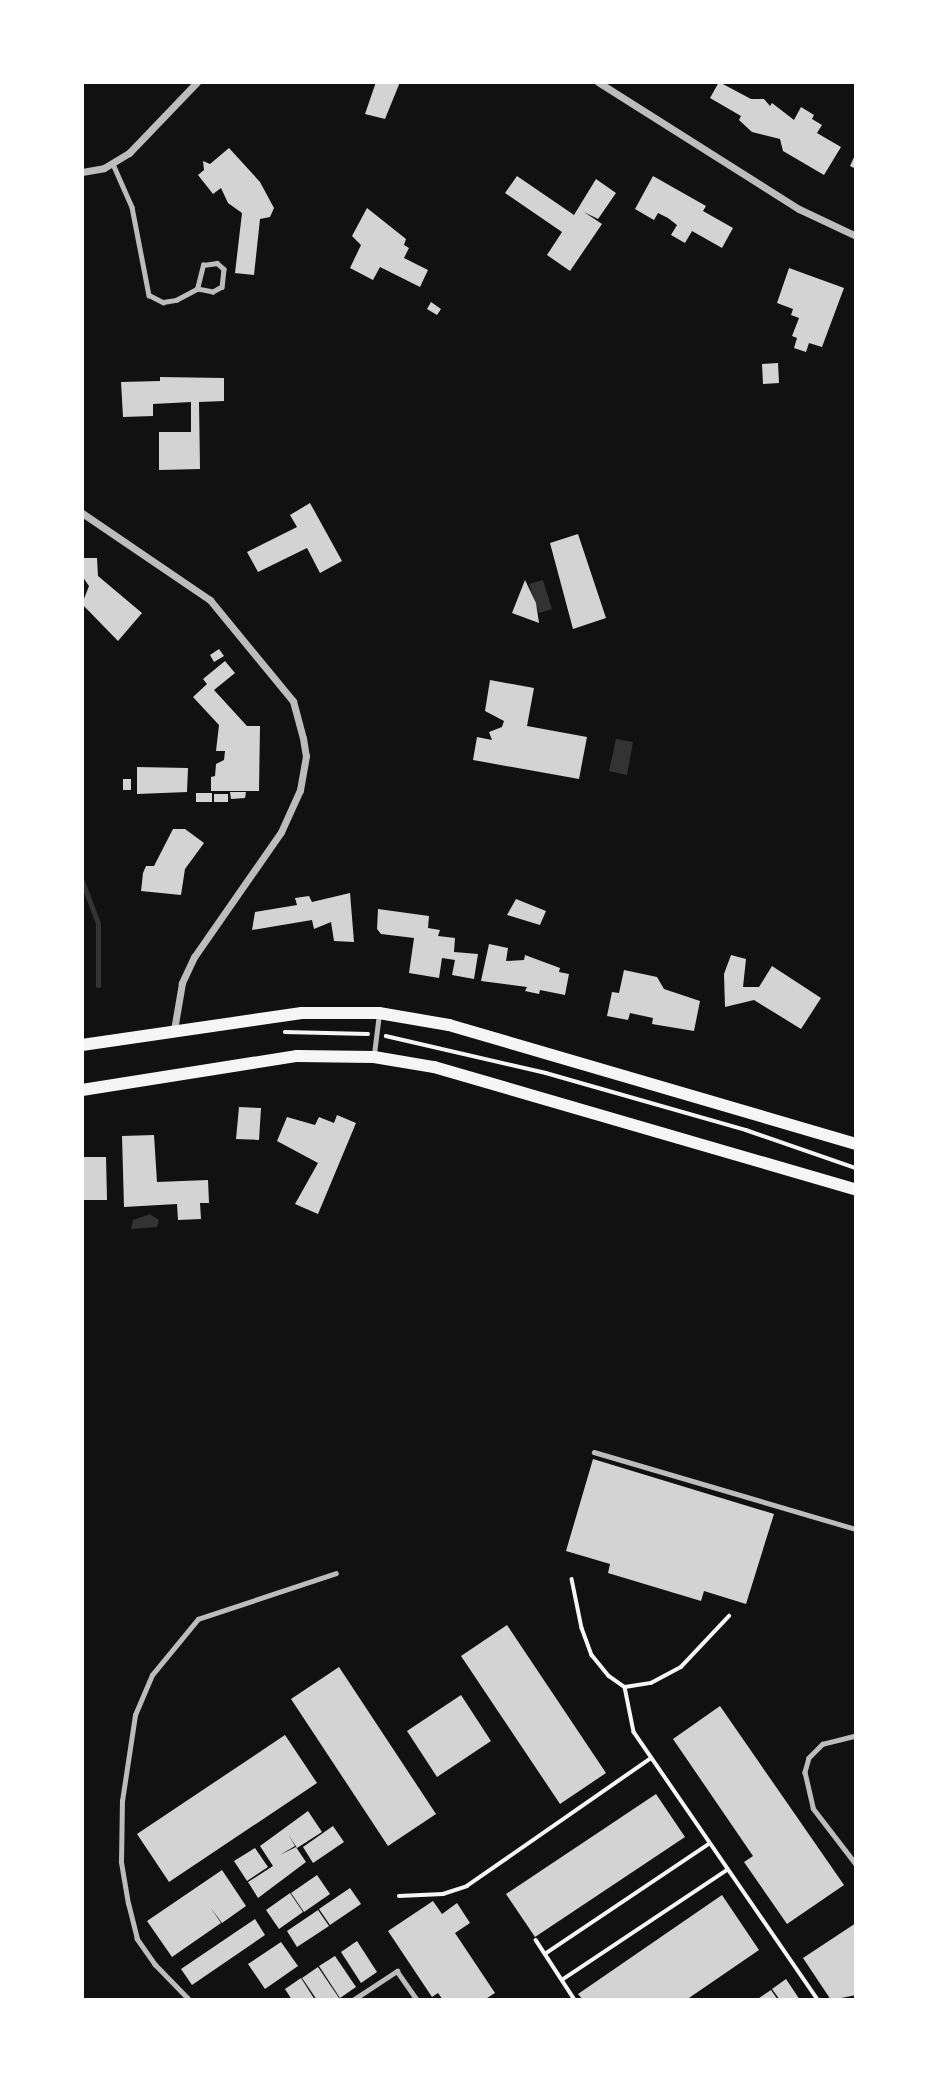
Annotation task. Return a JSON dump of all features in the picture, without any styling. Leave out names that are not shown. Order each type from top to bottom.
[{"type":"main road","points":[[82,1045],[302,1013],[379,1013],[449,1025],[856,1143]]},
{"type":"main road","points":[[82,1090],[297,1056],[374,1057],[434,1067],[856,1191]]},
{"type":"street","points":[[82,172],[113,164],[197,82]]},
{"type":"street","points":[[598,82],[799,209],[856,236]]},
{"type":"street","points":[[82,513],[210,600],[293,701],[303,738],[306,756],[300,790],[281,832],[194,957],[182,983],[174,1030]]},
{"type":"lane","points":[[113,164],[132,207],[149,295],[169,302],[197,289],[218,290],[225,283],[224,269],[217,263],[203,265],[197,289]]},
{"type":"lane","points":[[374,1057],[379,1013]]},
{"type":"lane","points":[[594,1452],[856,1528]]},
{"type":"lane","points":[[189,2000],[155,1965],[137,1938],[128,1904],[121,1862],[122,1801],[135,1716],[152,1675],[198,1619],[335,1573]]},
{"type":"lane","points":[[856,1736],[823,1744],[809,1758],[805,1772],[813,1808],[856,1864]]},
{"type":"lane","points":[[353,2000],[397,1971],[417,2000]]},
{"type":"path","points":[[278,1032],[377,1035],[448,1047],[746,1130],[856,1168]]},
{"type":"path","points":[[572,1579],[582,1628],[592,1654],[609,1676],[625,1687],[652,1683],[681,1667],[729,1616]]},
{"type":"path","points":[[625,1687],[630,1723],[651,1758],[818,2000]]},
{"type":"path","points":[[399,1896],[443,1894],[467,1886],[651,1758]]},
{"type":"path","points":[[545,1954],[709,1844]]},
{"type":"path","points":[[562,1980],[727,1870]]},
{"type":"path","points":[[536,1940],[575,2000]]},
{"type":"shaded area","points":[[543,580],[552,609],[539,613],[529,584]]},
{"type":"shaded area","points":[[616,739],[633,742],[627,775],[609,771]]},
{"type":"shaded area","points":[[150,1214],[159,1220],[157,1227],[131,1229],[133,1220]]},
{"type":"building","points":[[376,82],[400,82],[385,119],[365,114]]},
{"type":"building","points":[[719,82],[751,99],[764,99],[770,106],[772,103],[794,120],[801,107],[814,115],[812,119],[822,125],[817,133],[841,147],[824,175],[783,151],[780,139],[752,132],[739,120],[741,116],[710,98]]},
{"type":"building","points":[[229,148],[260,182],[274,208],[270,217],[260,219],[254,275],[235,273],[242,213],[228,203],[221,188],[213,194],[198,175],[204,170],[203,161],[210,164]]},
{"type":"building","points":[[856,153],[856,169],[850,166]]},
{"type":"building","points":[[517,176],[574,215],[596,179],[616,193],[598,219],[584,212],[602,224],[570,271],[547,255],[562,232],[505,193]]},
{"type":"building","points":[[653,176],[706,206],[703,211],[733,228],[722,248],[692,231],[685,243],[671,235],[677,225],[668,218],[658,213],[654,220],[635,209]]},
{"type":"building","points":[[367,208],[406,239],[404,245],[409,248],[404,258],[428,270],[420,287],[380,267],[373,280],[350,268],[361,245],[352,236]]},
{"type":"building","points":[[789,268],[844,288],[822,347],[809,343],[806,352],[794,348],[797,338],[792,336],[799,318],[791,315],[793,309],[777,303]]},
{"type":"building","points":[[431,302],[441,309],[437,315],[427,309]]},
{"type":"building","points":[[778,363],[779,383],[763,384],[762,364]]},
{"type":"building","points":[[160,377],[224,378],[224,401],[199,402],[200,469],[159,470],[159,432],[191,432],[191,402],[153,404],[153,416],[123,417],[121,382],[160,381]]},
{"type":"building","points":[[310,503],[342,561],[320,573],[307,548],[258,572],[247,552],[297,527],[290,515]]},
{"type":"building","points":[[578,534],[606,618],[573,629],[550,543]]},
{"type":"building","points":[[82,558],[97,558],[98,576],[142,613],[118,641],[82,604],[89,586],[82,576]]},
{"type":"building","points":[[525,580],[536,603],[539,623],[512,613]]},
{"type":"building","points":[[219,649],[224,656],[214,662],[210,655]]},
{"type":"building","points":[[225,661],[235,673],[214,690],[247,726],[260,726],[259,791],[211,791],[211,777],[215,776],[216,764],[224,760],[225,751],[216,751],[219,725],[193,697],[207,684],[203,679]]},
{"type":"building","points":[[490,680],[534,688],[527,726],[587,737],[579,779],[473,760],[477,737],[492,740],[489,732],[502,727],[504,721],[485,711]]},
{"type":"building","points":[[137,767],[188,768],[187,792],[137,794]]},
{"type":"building","points":[[123,779],[131,779],[131,790],[123,790]]},
{"type":"building","points":[[230,792],[246,792],[245,798],[231,799]]},
{"type":"building","points":[[196,793],[212,793],[212,802],[196,802]]},
{"type":"building","points":[[214,794],[228,794],[228,802],[214,802]]},
{"type":"building","points":[[173,829],[185,829],[204,843],[185,869],[181,895],[141,891],[146,866],[154,866]]},
{"type":"building","points":[[350,893],[354,942],[334,941],[331,922],[314,929],[312,920],[252,930],[255,912],[297,905],[295,898],[309,896],[312,902]]},
{"type":"building","points":[[516,899],[546,911],[540,925],[507,915]]},
{"type":"building","points":[[378,909],[429,916],[428,928],[440,930],[438,936],[455,938],[454,952],[478,954],[474,979],[452,975],[455,960],[442,958],[439,978],[409,973],[414,938],[381,934],[377,929]]},
{"type":"building","points":[[489,944],[508,948],[506,961],[524,960],[525,955],[560,968],[559,972],[569,974],[565,995],[540,990],[539,994],[525,991],[527,987],[481,981]]},
{"type":"building","points":[[731,955],[746,959],[743,987],[759,987],[772,966],[821,998],[801,1029],[754,1000],[725,1007],[724,974]]},
{"type":"building","points":[[624,970],[657,977],[664,989],[700,1001],[694,1031],[652,1024],[653,1018],[630,1013],[628,1020],[607,1016],[612,992],[619,993]]},
{"type":"building","points":[[239,1107],[261,1108],[259,1140],[236,1139]]},
{"type":"building","points":[[337,1115],[356,1123],[318,1214],[295,1204],[318,1163],[277,1141],[287,1117],[315,1125],[319,1117],[334,1123]]},
{"type":"building","points":[[154,1135],[157,1182],[208,1180],[209,1203],[200,1203],[201,1219],[178,1220],[177,1204],[124,1207],[122,1136]]},
{"type":"building","points":[[82,1157],[106,1157],[107,1200],[82,1200]]},
{"type":"building","points":[[593,1459],[774,1514],[746,1604],[704,1591],[701,1601],[608,1573],[610,1564],[566,1551]]},
{"type":"building","points":[[507,1625],[606,1773],[560,1804],[461,1656]]},
{"type":"building","points":[[339,1667],[436,1814],[388,1846],[291,1699]]},
{"type":"building","points":[[461,1695],[491,1741],[437,1777],[407,1731]]},
{"type":"building","points":[[720,1706],[844,1885],[787,1924],[744,1862],[753,1856],[673,1739]]},
{"type":"building","points":[[285,1735],[317,1783],[169,1882],[137,1834]]},
{"type":"building","points":[[656,1794],[685,1837],[535,1937],[506,1894]]},
{"type":"building","points":[[308,1811],[322,1832],[297,1848],[288,1834],[295,1846],[280,1855],[296,1847],[306,1862],[258,1898],[248,1882],[273,1866],[260,1846]]},
{"type":"building","points":[[333,1826],[344,1842],[313,1863],[303,1847]]},
{"type":"building","points":[[255,1848],[268,1867],[247,1881],[234,1861]]},
{"type":"building","points":[[222,1870],[246,1906],[222,1923],[210,1907],[221,1923],[172,1957],[147,1921]]},
{"type":"building","points":[[317,1875],[330,1894],[304,1912],[291,1893]]},
{"type":"building","points":[[350,1888],[361,1904],[330,1925],[319,1909]]},
{"type":"building","points":[[290,1893],[303,1912],[279,1929],[266,1910]]},
{"type":"building","points":[[722,1895],[759,1950],[686,2000],[583,2000],[578,1994]]},
{"type":"building","points":[[433,1901],[442,1914],[457,1903],[470,1923],[455,1933],[495,1993],[484,2000],[443,2000],[438,1993],[432,1997],[388,1931]]},
{"type":"building","points":[[318,1910],[329,1926],[297,1947],[287,1931]]},
{"type":"building","points":[[255,1919],[265,1935],[192,1985],[181,1969]]},
{"type":"building","points":[[856,1923],[856,1995],[831,2000],[803,1958]]},
{"type":"building","points":[[357,1941],[377,1972],[361,1983],[341,1952]]},
{"type":"building","points":[[281,1942],[298,1966],[265,1989],[248,1964]]},
{"type":"building","points":[[335,1956],[356,1987],[340,1998],[319,1966]]},
{"type":"building","points":[[318,1967],[339,1998],[336,2000],[317,2000],[302,1978]]},
{"type":"building","points":[[301,1978],[315,2000],[292,2000],[285,1989]]},
{"type":"building","points":[[786,1979],[800,2000],[780,2000],[772,1989]]},
{"type":"building","points":[[771,1990],[778,2000],[756,2000]]},
{"type":"waterway","points":[[82,881],[98,923],[98,985]]}]
